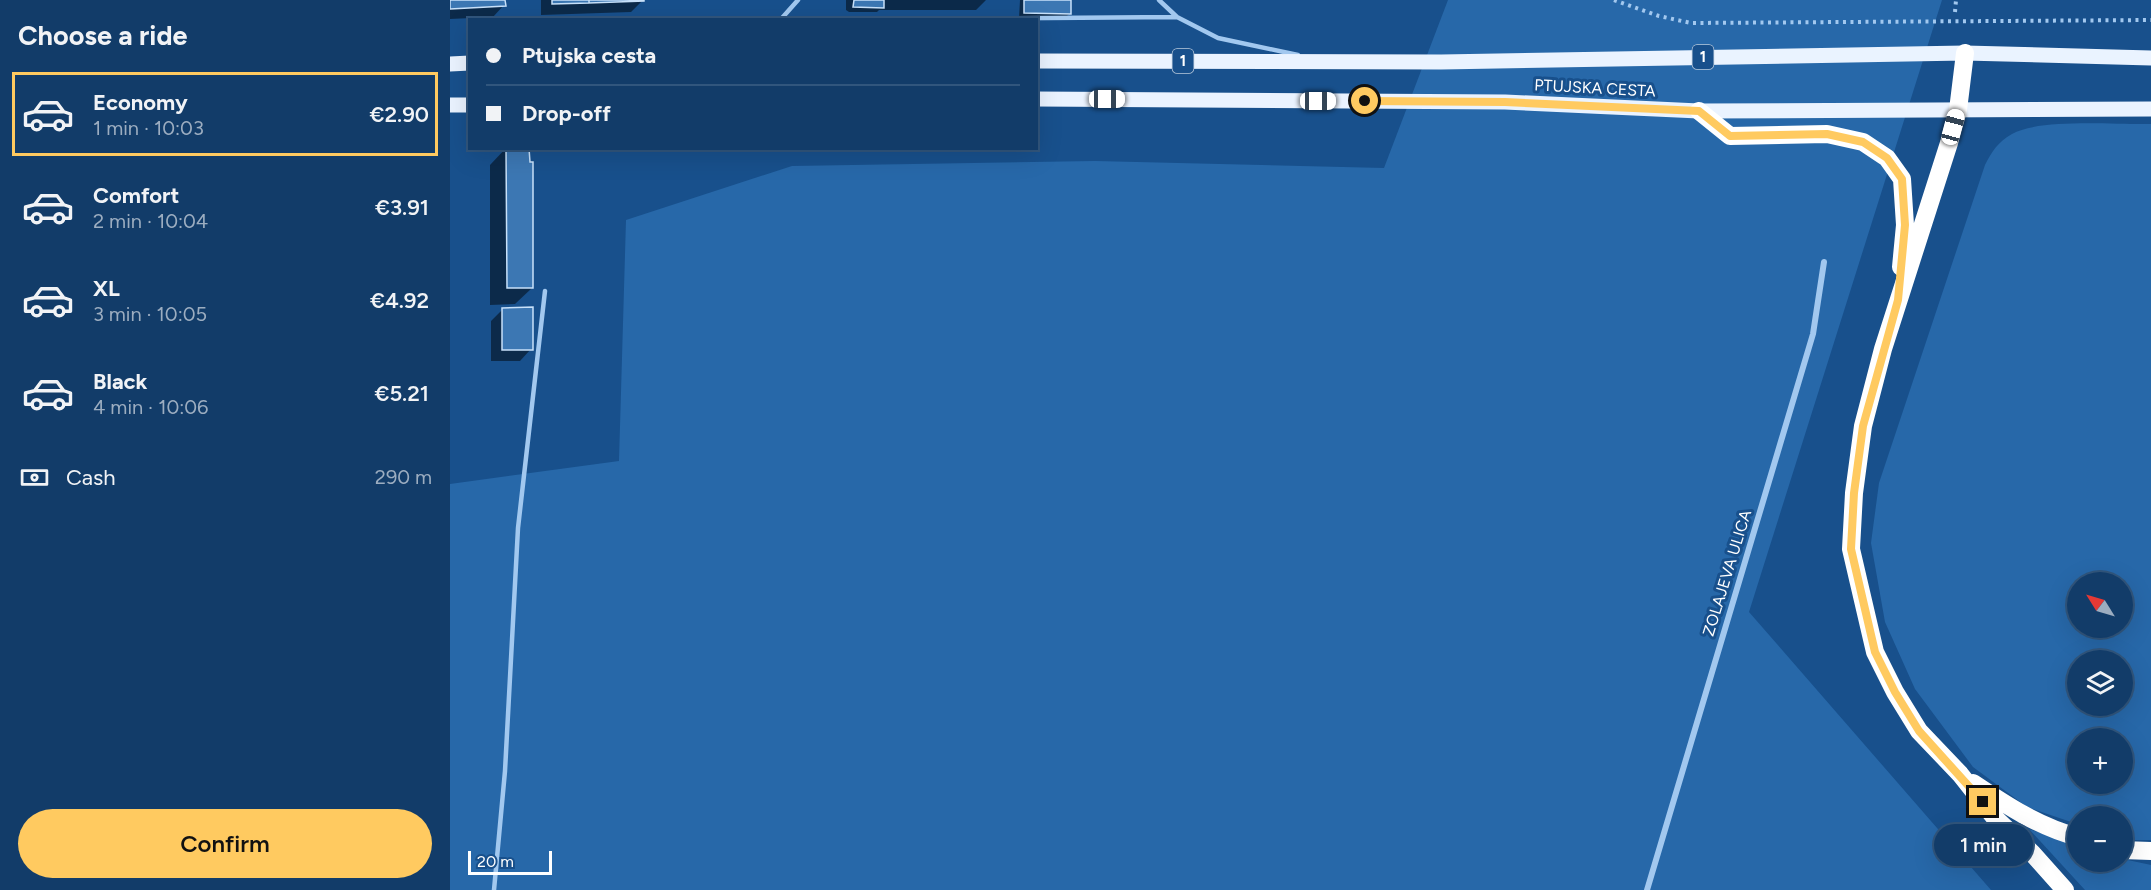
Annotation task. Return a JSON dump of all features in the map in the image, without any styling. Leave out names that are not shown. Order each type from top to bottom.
[{"type":"highway","points":[[1965,53],[1958,110],[1898,300],[1863,426],[1854,493],[1851,549],[1875,652],[1895,692],[1919,731],[1960,774],[1994,816],[2065,890]]},
{"type":"highway","points":[[1699,111],[1730,136],[1827,134],[1863,142],[1887,158],[1902,179],[1905,225],[1898,300]]},
{"type":"highway","points":[[1960,774],[2007,805],[2056,832],[2067,834]]},
{"type":"highway","points":[[2133,850],[2151,851]]},
{"type":"main road","name":"PTUJSKA CESTA","points":[[1038,61],[1330,62],[1965,53],[2151,58]]},
{"type":"main road","points":[[450,64],[468,63]]},
{"type":"main road","name":"PTUJSKA CESTA","points":[[1038,99],[1505,102],[1699,111],[2151,109]]},
{"type":"main road","points":[[450,105],[468,105]]},
{"type":"street","name":"ZOLAJEVA ULICA","points":[[1647,890],[1813,334],[1824,262]]},
{"type":"lane","points":[[783,18],[798,0]]},
{"type":"lane","points":[[1159,0],[1177,17],[1218,38],[1330,62]]},
{"type":"lane","points":[[980,18],[1177,17]]},
{"type":"lane","points":[[494,890],[505,771],[518,528],[545,291]]},
{"type":"path","points":[[1614,0],[1659,16],[1690,23],[2151,20]]},
{"type":"path","points":[[1955,12],[1956,0]]},
{"type":"shaded area","points":[[1448,0],[1942,0],[1749,612],[1991,890],[450,890],[450,484],[619,461],[626,220],[792,166],[1095,161],[1384,168]]},
{"type":"shaded area","points":[[2079,123],[2151,124],[2151,840],[2133,840],[2133,806],[2067,806],[2067,821],[2027,807],[1973,767],[1915,689],[1885,622],[1871,543],[1879,483],[1985,165],[1996,147],[2012,134],[2041,126]]},
{"type":"shaded area","points":[[2029,829],[2067,842],[2067,870]]},
{"type":"shaded area","points":[[2133,861],[2151,865],[2151,890],[2085,890],[2068,872],[2133,872]]},
{"type":"building","points":[[450,0],[505,0],[506,6],[450,9]]},
{"type":"building","points":[[552,0],[589,0],[589,3],[552,4]]},
{"type":"building","points":[[589,0],[644,0],[644,1],[589,3]]},
{"type":"building","points":[[854,0],[884,0],[884,8],[853,7]]},
{"type":"building","points":[[1024,0],[1071,0],[1071,14],[1024,13]]},
{"type":"building","points":[[506,150],[529,150],[530,162],[533,162],[533,288],[507,288]]},
{"type":"building","points":[[533,307],[533,350],[502,350],[502,308]]},
{"type":"route","points":[[1365,101],[1505,102],[1699,111],[1730,136],[1827,134],[1863,142],[1887,158],[1902,179],[1905,225],[1898,300],[1882,350],[1863,426],[1854,493],[1851,549],[1875,652],[1895,692],[1919,731],[1983,802]]}]
